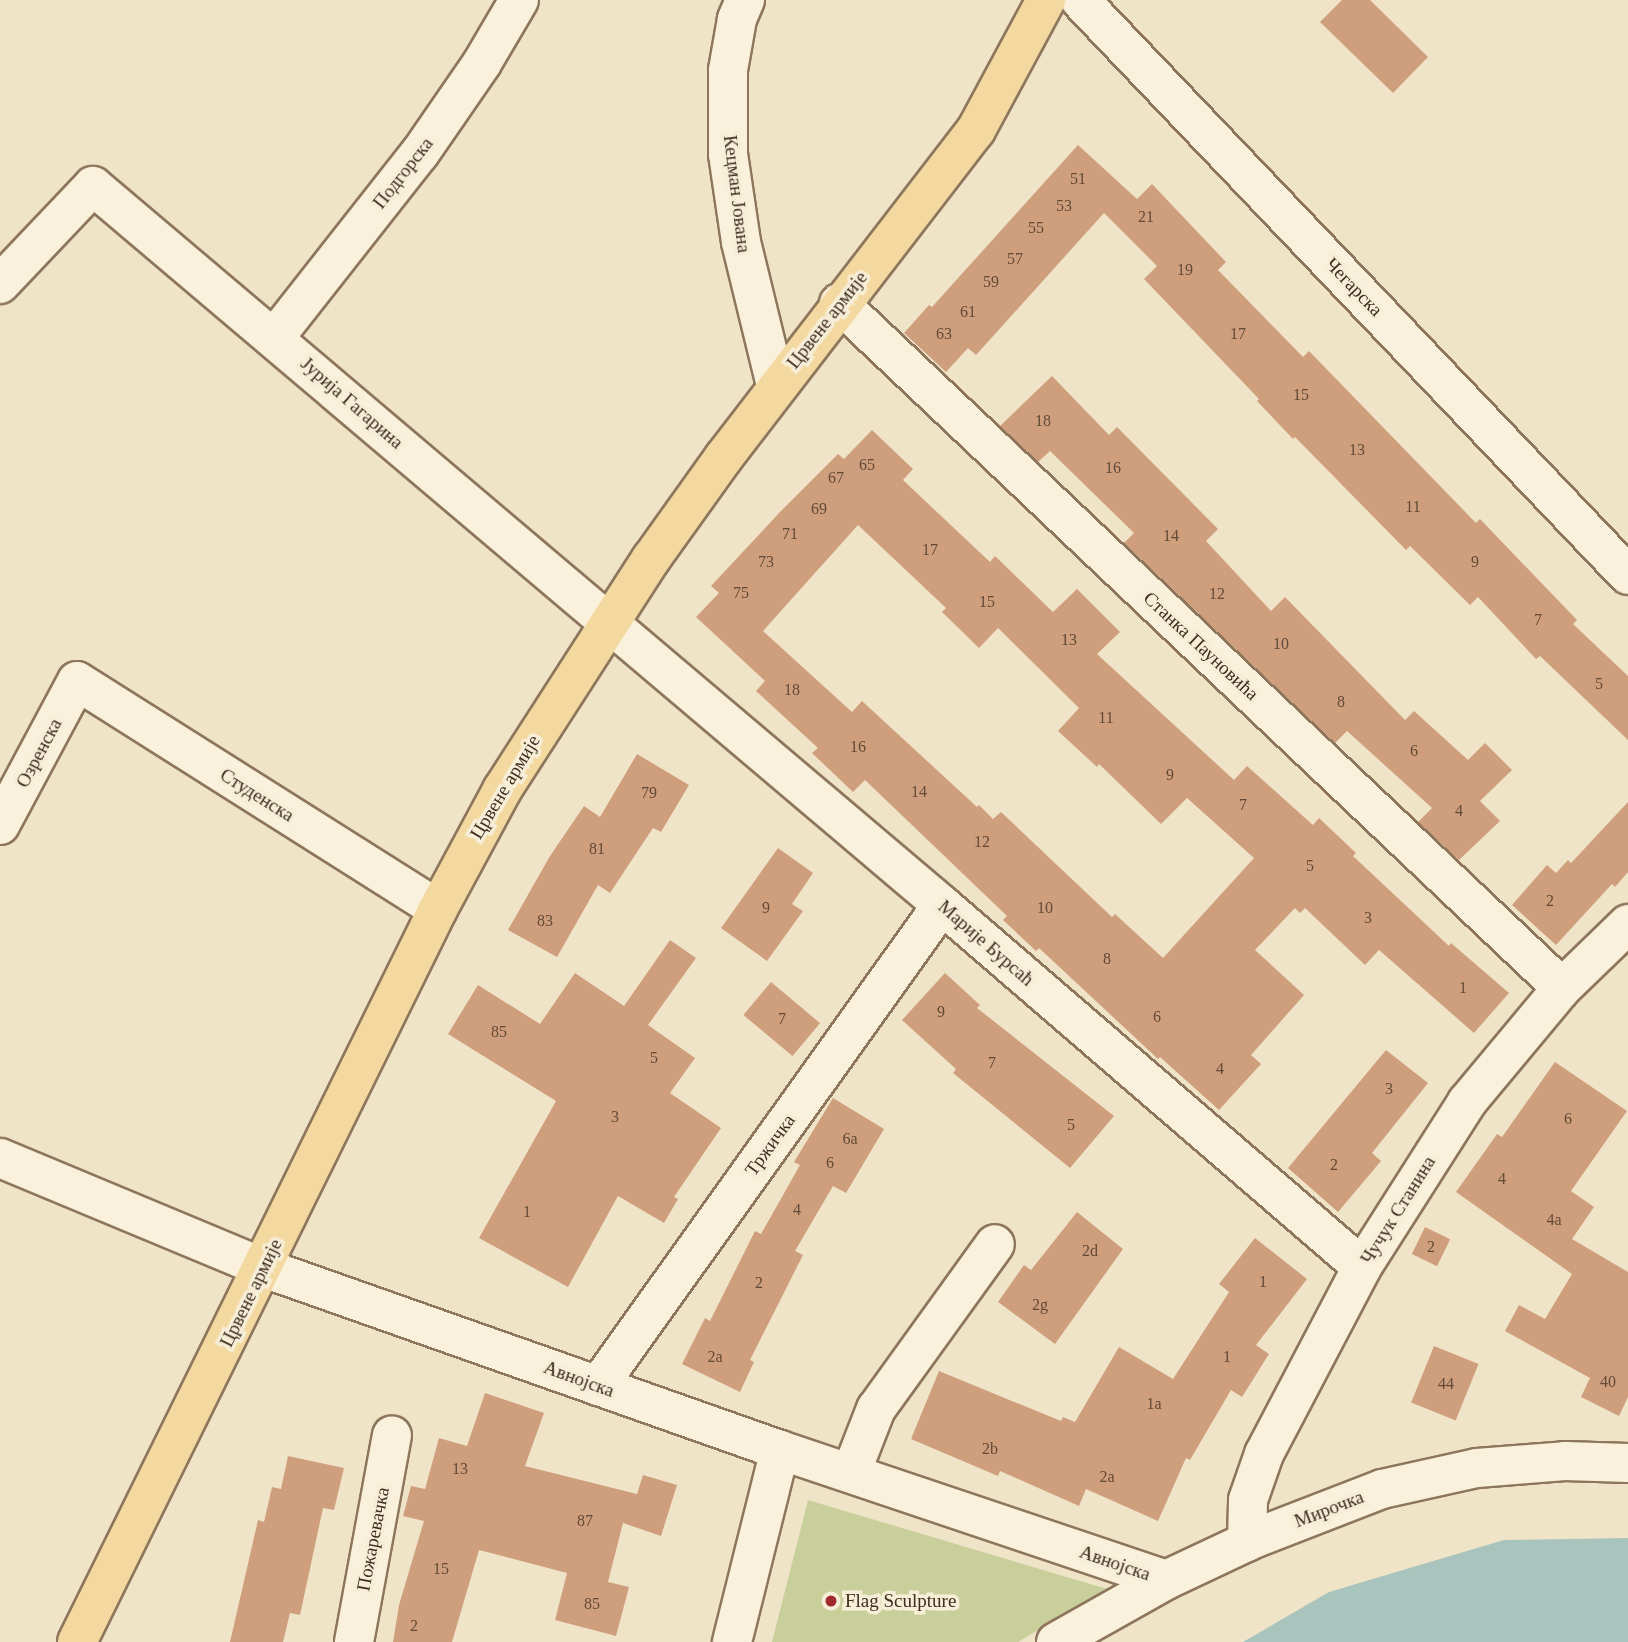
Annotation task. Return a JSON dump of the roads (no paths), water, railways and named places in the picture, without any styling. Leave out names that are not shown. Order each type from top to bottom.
[{"type":"main road","name":"Црвене армије","points":[[77,1642],[264,1268],[438,909],[502,790],[659,547],[839,303],[976,130],[1046,0]]},
{"type":"street","name":"Подгорска","points":[[275,337],[419,153],[482,63],[519,0]]},
{"type":"street","name":"Кецман Јована","points":[[745,0],[737,19],[728,70],[728,154],[741,242],[776,386]]},
{"type":"street","name":"Чегарска","points":[[1080,0],[1628,575]]},
{"type":"street","name":"Јурија Гагарина","points":[[0,284],[93,186],[275,337],[608,623]]},
{"type":"street","name":"Станка Пауновића","points":[[839,303],[1562,988]]},
{"type":"street","name":"Марије Бурсаћ","points":[[608,623],[942,905],[1362,1267]]},
{"type":"street","name":"Студенска","points":[[77,681],[438,909]]},
{"type":"street","name":"Озренска","points":[[0,825],[77,681]]},
{"type":"street","name":"Тржичка","points":[[598,1386],[942,905]]},
{"type":"street","name":"Чучук Станина","points":[[1247,1542],[1248,1500],[1264,1454],[1362,1267],[1467,1101],[1562,988],[1628,924]]},
{"type":"street","name":"Авнојска","points":[[0,1158],[264,1268],[780,1450],[1166,1580]]},
{"type":"street","points":[[851,1473],[876,1409],[995,1244]]},
{"type":"street","name":"Пожаревачка","points":[[354,1642],[393,1436]]},
{"type":"street","points":[[732,1642],[780,1450]]},
{"type":"street","name":"Мирочка","points":[[1056,1642],[1166,1580],[1247,1542],[1382,1489],[1465,1471],[1565,1461],[1628,1463]]},
{"type":"water","points":[[1628,1538],[1628,1642],[1243,1642],[1329,1592],[1504,1540]]},
{"type":"place","name":"Flag Sculpture","points":[[831,1601]]}]
